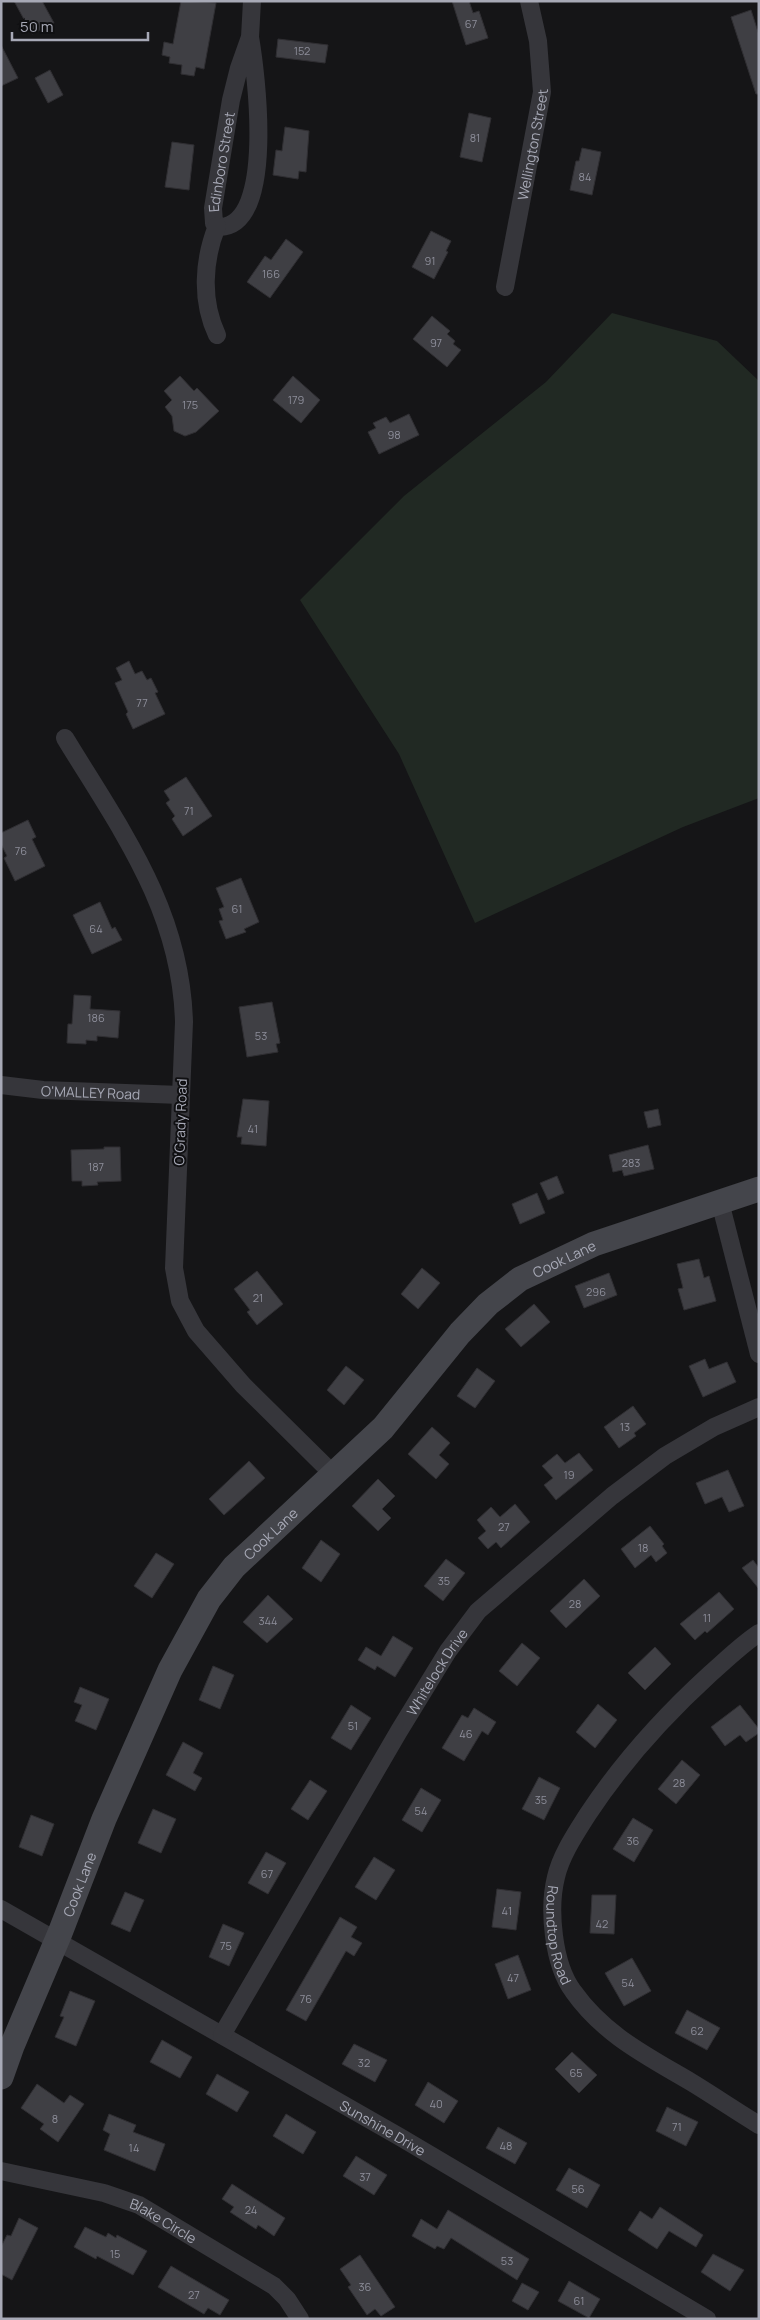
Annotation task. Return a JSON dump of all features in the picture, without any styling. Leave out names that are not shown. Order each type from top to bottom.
[{"type":"street","name":"Edinboro Street","points":[[250,36],[239,68],[228,118],[213,208],[213,221],[217,226],[229,226],[245,212],[254,188],[258,119],[255,64],[250,36],[252,1]]},
{"type":"street","name":"Wellington Street","points":[[505,287],[542,92],[538,41],[529,1]]},
{"type":"street","points":[[217,226],[209,249],[206,294],[209,320],[217,335]]},
{"type":"street","name":"O'Grady Road","points":[[65,738],[139,860],[173,942],[183,1000],[174,1268],[177,1290],[182,1306],[196,1331],[237,1378],[334,1475]]},
{"type":"street","name":"O'MALLEY Road","points":[[1,1085],[44,1090],[181,1095]]},
{"type":"street","name":"Cook Lane","points":[[1,2077],[113,1797],[188,1634],[209,1599],[234,1567],[383,1428],[460,1333],[488,1304],[520,1279],[594,1244],[759,1189]]},
{"type":"street","points":[[720,1202],[759,1354]]},
{"type":"street","name":"Whitelock Drive","points":[[222,2035],[399,1731],[448,1651],[478,1611],[612,1496],[665,1456],[714,1427],[759,1407]]},
{"type":"street","name":"Roundtop Road","points":[[759,1633],[745,1642],[673,1707],[613,1776],[574,1835],[563,1860],[556,1877],[552,1916],[556,1954],[572,1990],[602,2024],[636,2051],[759,2125]]},
{"type":"street","points":[[1,1909],[57,1940]]},
{"type":"street","name":"Sunshine Drive","points":[[57,1940],[400,2137],[707,2319]]},
{"type":"street","name":"Blake Circle","points":[[1,2171],[104,2193],[155,2213],[266,2281],[287,2299],[300,2319]]},
{"type":"shaded area","points":[[612,313],[717,341],[759,381],[759,798],[683,827],[475,923],[399,754],[300,600],[404,496],[546,382]]},
{"type":"building","points":[[14,1],[42,1],[54,23],[32,34]]},
{"type":"building","points":[[181,1],[216,3],[204,69],[196,67],[194,76],[181,74],[182,65],[169,63],[170,57],[162,55],[164,42],[173,44]]},
{"type":"building","points":[[452,1],[469,1],[473,13],[479,11],[488,38],[466,45]]},
{"type":"building","points":[[751,10],[759,35],[759,94],[756,94],[731,17]]},
{"type":"building","points":[[278,39],[328,45],[325,63],[276,57]]},
{"type":"building","points":[[1,45],[18,78],[1,86]]},
{"type":"building","points":[[50,70],[63,95],[48,103],[35,78]]},
{"type":"building","points":[[469,113],[491,118],[482,162],[460,157]]},
{"type":"building","points":[[285,127],[309,131],[306,172],[299,171],[298,179],[273,175],[276,150],[282,151]]},
{"type":"building","points":[[172,142],[194,145],[189,190],[165,187]]},
{"type":"building","points":[[582,148],[601,152],[592,195],[570,190],[576,161],[579,161]]},
{"type":"building","points":[[431,231],[451,241],[446,251],[448,252],[434,279],[412,267]]},
{"type":"building","points":[[286,239],[303,252],[270,298],[247,282],[265,256],[271,260]]},
{"type":"building","points":[[432,316],[450,331],[447,334],[455,341],[453,344],[461,350],[447,367],[413,339]]},
{"type":"building","points":[[180,376],[194,391],[197,388],[219,411],[196,432],[185,436],[174,431],[172,416],[165,407],[172,400],[164,391]]},
{"type":"building","points":[[293,376],[320,400],[301,423],[273,400]]},
{"type":"building","points":[[409,414],[419,435],[379,454],[368,432],[376,428],[373,423],[386,417],[390,423]]},
{"type":"building","points":[[129,661],[135,674],[142,671],[147,680],[151,678],[158,692],[155,693],[165,714],[133,729],[126,714],[128,712],[115,683],[122,680],[116,668]]},
{"type":"building","points":[[186,777],[212,816],[183,836],[172,819],[175,816],[166,803],[170,800],[164,791]]},
{"type":"building","points":[[28,820],[36,837],[32,839],[45,866],[15,881],[4,858],[7,856],[1,844],[1,833]]},
{"type":"building","points":[[241,878],[259,922],[244,929],[246,932],[226,939],[219,921],[223,920],[219,909],[224,907],[216,888]]},
{"type":"building","points":[[100,902],[112,929],[115,927],[122,940],[92,954],[73,915]]},
{"type":"building","points":[[74,995],[91,996],[90,1009],[120,1011],[118,1038],[97,1036],[97,1041],[86,1040],[86,1044],[67,1043],[68,1024],[72,1024]]},
{"type":"building","points":[[272,1002],[280,1043],[276,1044],[278,1052],[247,1057],[239,1007]]},
{"type":"building","points":[[243,1099],[269,1101],[266,1146],[241,1144],[242,1137],[237,1137]]},
{"type":"building","points":[[658,1109],[661,1125],[648,1128],[644,1112]]},
{"type":"building","points":[[648,1145],[654,1169],[624,1176],[622,1170],[613,1172],[609,1155]]},
{"type":"building","points":[[104,1147],[120,1147],[121,1181],[97,1182],[98,1185],[82,1186],[82,1181],[72,1181],[71,1150],[104,1149]]},
{"type":"building","points":[[557,1176],[564,1193],[548,1200],[540,1183]]},
{"type":"building","points":[[537,1193],[545,1213],[520,1224],[512,1204]]},
{"type":"building","points":[[699,1259],[704,1278],[709,1276],[716,1301],[684,1310],[678,1289],[683,1288],[677,1264]]},
{"type":"building","points":[[422,1268],[440,1283],[418,1309],[401,1294]]},
{"type":"building","points":[[257,1271],[283,1304],[257,1325],[247,1312],[250,1310],[234,1289]]},
{"type":"building","points":[[609,1273],[617,1295],[584,1308],[575,1286]]},
{"type":"building","points":[[534,1304],[550,1322],[521,1347],[505,1329]]},
{"type":"building","points":[[705,1359],[709,1369],[727,1362],[736,1382],[703,1397],[689,1366]]},
{"type":"building","points":[[346,1366],[364,1380],[344,1405],[327,1390]]},
{"type":"building","points":[[477,1368],[495,1381],[475,1408],[457,1396]]},
{"type":"building","points":[[633,1406],[646,1424],[634,1433],[636,1436],[619,1448],[604,1427]]},
{"type":"building","points":[[432,1427],[450,1443],[439,1455],[449,1464],[436,1479],[408,1454]]},
{"type":"building","points":[[579,1453],[593,1470],[556,1500],[544,1485],[553,1478],[542,1466],[557,1454],[565,1463]]},
{"type":"building","points":[[249,1461],[265,1478],[224,1515],[209,1499]]},
{"type":"building","points":[[728,1470],[744,1506],[729,1512],[722,1497],[705,1504],[696,1483]]},
{"type":"building","points":[[378,1479],[395,1496],[382,1509],[391,1518],[378,1531],[352,1506]]},
{"type":"building","points":[[515,1504],[530,1522],[501,1548],[496,1542],[488,1549],[478,1538],[486,1531],[477,1520],[491,1507],[500,1517]]},
{"type":"building","points":[[650,1526],[664,1544],[662,1546],[667,1553],[656,1562],[651,1555],[635,1568],[621,1549]]},
{"type":"building","points":[[321,1540],[340,1554],[321,1582],[302,1568]]},
{"type":"building","points":[[156,1553],[174,1564],[152,1598],[134,1586]]},
{"type":"building","points":[[446,1559],[465,1573],[443,1601],[424,1586]]},
{"type":"building","points":[[753,1560],[759,1568],[759,1589],[742,1568]]},
{"type":"building","points":[[584,1579],[600,1596],[566,1628],[550,1611]]},
{"type":"building","points":[[719,1592],[734,1609],[707,1633],[705,1631],[695,1640],[680,1624]]},
{"type":"building","points":[[268,1595],[293,1619],[267,1643],[243,1622]]},
{"type":"building","points":[[393,1636],[413,1648],[395,1677],[377,1666],[375,1670],[358,1660],[366,1647],[381,1656]]},
{"type":"building","points":[[522,1643],[540,1658],[517,1686],[499,1671]]},
{"type":"building","points":[[655,1647],[671,1664],[645,1690],[628,1673]]},
{"type":"building","points":[[213,1666],[234,1675],[220,1709],[199,1700]]},
{"type":"building","points":[[80,1687],[109,1699],[96,1730],[75,1721],[82,1705],[74,1702]]},
{"type":"building","points":[[598,1704],[617,1720],[595,1748],[576,1732]]},
{"type":"building","points":[[351,1705],[371,1718],[351,1750],[331,1738]]},
{"type":"building","points":[[740,1705],[759,1729],[759,1733],[746,1742],[740,1735],[725,1746],[711,1727]]},
{"type":"building","points":[[474,1708],[496,1722],[488,1735],[482,1731],[464,1761],[442,1748],[462,1715],[468,1718]]},
{"type":"building","points":[[183,1742],[203,1753],[193,1773],[202,1778],[195,1791],[166,1775]]},
{"type":"building","points":[[682,1760],[700,1775],[676,1804],[658,1789]]},
{"type":"building","points":[[539,1777],[560,1788],[544,1820],[522,1809]]},
{"type":"building","points":[[310,1780],[327,1791],[308,1820],[291,1809]]},
{"type":"building","points":[[421,1788],[441,1800],[422,1832],[402,1820]]},
{"type":"building","points":[[153,1809],[176,1819],[161,1853],[138,1843]]},
{"type":"building","points":[[31,1815],[54,1824],[42,1856],[19,1847]]},
{"type":"building","points":[[633,1818],[653,1830],[634,1862],[613,1849]]},
{"type":"building","points":[[266,1852],[286,1863],[268,1894],[248,1883]]},
{"type":"building","points":[[374,1857],[395,1870],[376,1900],[355,1887]]},
{"type":"building","points":[[497,1889],[521,1892],[516,1930],[492,1927]]},
{"type":"building","points":[[125,1892],[144,1900],[130,1932],[111,1924]]},
{"type":"building","points":[[592,1895],[616,1895],[614,1934],[590,1933]]},
{"type":"building","points":[[340,1917],[357,1927],[351,1937],[362,1943],[354,1956],[346,1951],[306,2021],[286,2010]]},
{"type":"building","points":[[223,1924],[244,1933],[229,1966],[209,1957]]},
{"type":"building","points":[[518,1955],[531,1990],[508,1999],[495,1964]]},
{"type":"building","points":[[632,1958],[651,1991],[624,2006],[605,1973]]},
{"type":"building","points":[[70,1991],[95,2001],[76,2046],[55,2037],[64,2017],[60,2016]]},
{"type":"building","points":[[687,2010],[720,2028],[707,2050],[675,2033]]},
{"type":"building","points":[[162,2040],[192,2057],[180,2078],[150,2062]]},
{"type":"building","points":[[354,2044],[387,2060],[375,2082],[342,2064]]},
{"type":"building","points":[[572,2052],[597,2075],[579,2093],[555,2069]]},
{"type":"building","points":[[217,2074],[249,2092],[237,2112],[206,2094]]},
{"type":"building","points":[[428,2082],[458,2101],[444,2123],[415,2105]]},
{"type":"building","points":[[37,2084],[64,2103],[70,2095],[84,2104],[58,2142],[40,2129],[44,2124],[21,2108]]},
{"type":"building","points":[[667,2107],[698,2122],[686,2146],[656,2131]]},
{"type":"building","points":[[109,2114],[136,2125],[133,2132],[165,2144],[155,2171],[104,2150],[110,2134],[103,2130]]},
{"type":"building","points":[[286,2114],[316,2132],[303,2154],[273,2136]]},
{"type":"building","points":[[498,2127],[527,2143],[515,2164],[486,2148]]},
{"type":"building","points":[[356,2156],[387,2175],[374,2195],[343,2176]]},
{"type":"building","points":[[569,2168],[600,2185],[587,2208],[556,2190]]},
{"type":"building","points":[[232,2184],[285,2218],[274,2236],[258,2225],[256,2229],[230,2212],[234,2207],[222,2199]]},
{"type":"building","points":[[660,2207],[703,2235],[696,2247],[669,2231],[657,2249],[628,2230],[640,2211],[652,2219]]},
{"type":"building","points":[[448,2210],[529,2259],[517,2280],[451,2238],[444,2249],[437,2246],[435,2249],[412,2236],[421,2219],[437,2229]]},
{"type":"building","points":[[19,2218],[38,2228],[12,2280],[1,2274],[1,2247],[7,2235],[11,2236]]},
{"type":"building","points":[[85,2227],[106,2237],[108,2233],[116,2238],[117,2235],[147,2251],[133,2275],[97,2256],[96,2259],[74,2247]]},
{"type":"building","points":[[713,2254],[744,2270],[730,2291],[701,2272]]},
{"type":"building","points":[[360,2255],[395,2307],[381,2316],[375,2309],[367,2315],[348,2287],[351,2285],[340,2269]]},
{"type":"building","points":[[171,2266],[229,2300],[220,2315],[208,2308],[204,2314],[158,2287]]},
{"type":"building","points":[[569,2281],[600,2299],[589,2318],[558,2301]]},
{"type":"building","points":[[522,2283],[539,2292],[528,2310],[512,2301]]}]
